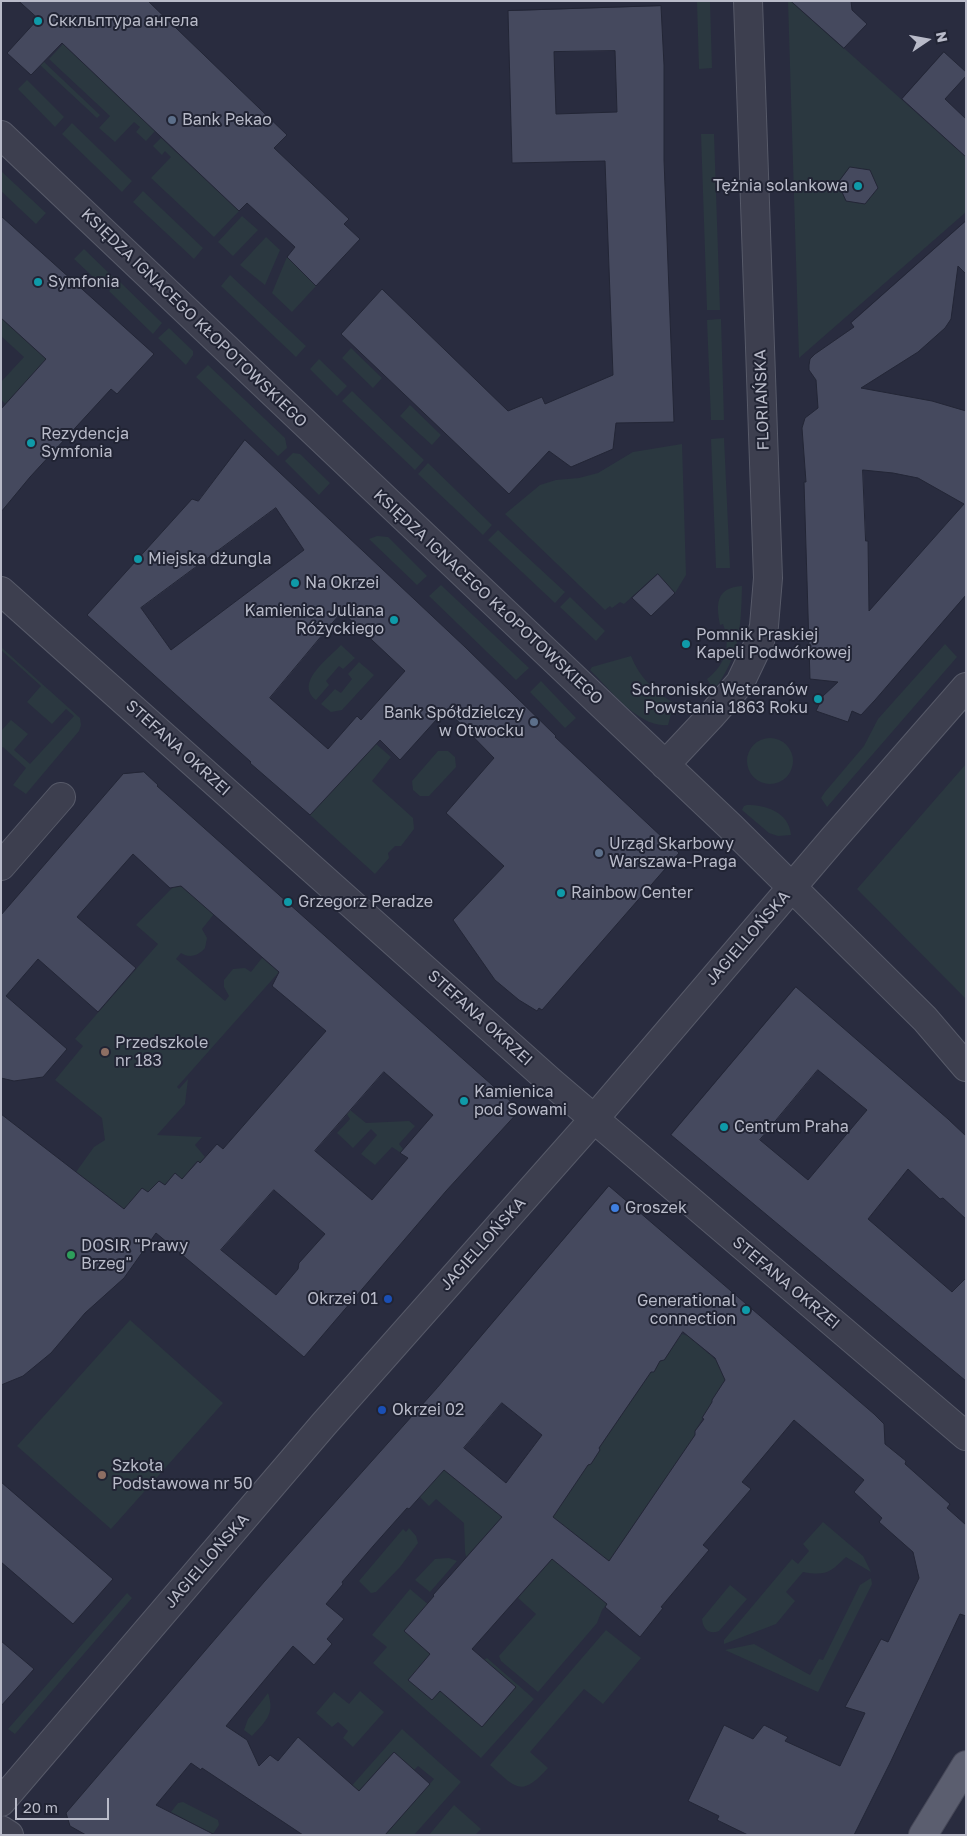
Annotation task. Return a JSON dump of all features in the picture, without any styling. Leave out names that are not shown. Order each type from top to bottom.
[{"type":"main road","points":[[923,1835],[966,1765]]},
{"type":"street","name":"FLORIAŃSKA","points":[[665,764],[740,683],[760,641],[766,612],[768,578],[748,1]]},
{"type":"street","name":"KSIĘDZA IGNACEGO KŁOPOTOWSKIEGO","points":[[1,135],[665,764],[924,1019],[966,1067]]},
{"type":"street","name":"STEFANA OKRZEI","points":[[1,591],[594,1119],[966,1436]]},
{"type":"street","name":"JAGIELLOŃSKA","points":[[1,1802],[356,1388],[594,1119],[966,687]]},
{"type":"street","points":[[1,866],[61,797]]},
{"type":"street","points":[[1,1830],[9,1835]]},
{"type":"shaded area","points":[[788,1],[791,1],[966,157],[966,212],[799,358]]},
{"type":"shaded area","points":[[697,2],[710,2],[712,68],[699,69]]},
{"type":"shaded area","points":[[63,44],[155,131],[146,141],[136,132],[140,127],[134,122],[115,142],[99,128],[110,116],[49,59]]},
{"type":"shaded area","points":[[43,61],[100,115],[97,118],[40,65]]},
{"type":"shaded area","points":[[27,80],[64,117],[55,127],[18,89]]},
{"type":"shaded area","points":[[72,123],[132,181],[122,192],[62,134]]},
{"type":"shaded area","points":[[701,134],[714,134],[720,310],[707,310]]},
{"type":"shaded area","points":[[161,138],[239,211],[214,237],[151,178],[171,157],[165,151],[162,155],[153,146]]},
{"type":"shaded area","points":[[1,171],[46,213],[36,224],[1,191]]},
{"type":"shaded area","points":[[143,191],[203,248],[194,259],[133,202]]},
{"type":"shaded area","points":[[242,216],[258,230],[233,256],[218,242]]},
{"type":"shaded area","points":[[266,237],[280,250],[265,285],[240,265]]},
{"type":"shaded area","points":[[84,249],[114,278],[105,288],[74,259]]},
{"type":"shaded area","points":[[287,257],[316,286],[292,312],[272,293]]},
{"type":"shaded area","points":[[230,275],[306,346],[296,357],[221,286]]},
{"type":"shaded area","points":[[119,281],[162,323],[153,334],[109,291]]},
{"type":"shaded area","points":[[1,318],[52,353],[6,404],[1,400],[1,382],[24,357],[1,336]]},
{"type":"shaded area","points":[[721,319],[724,420],[711,420],[707,320]]},
{"type":"shaded area","points":[[169,328],[193,351],[193,355],[186,365],[158,338]]},
{"type":"shaded area","points":[[351,348],[382,378],[373,388],[342,358]]},
{"type":"shaded area","points":[[319,359],[347,386],[337,396],[310,369]]},
{"type":"shaded area","points":[[208,365],[285,438],[287,448],[278,456],[196,377]]},
{"type":"shaded area","points":[[352,391],[424,460],[415,470],[342,401]]},
{"type":"shaded area","points":[[410,405],[441,435],[432,445],[400,416]]},
{"type":"shaded area","points":[[724,438],[730,568],[716,568],[711,439]]},
{"type":"shaded area","points":[[682,444],[686,575],[675,593],[657,574],[624,604],[620,602],[612,608],[610,606],[605,610],[505,514],[540,485],[556,480],[579,478],[598,473],[633,452]]},
{"type":"shaded area","points":[[293,453],[300,454],[330,483],[319,495],[285,461]]},
{"type":"shaded area","points":[[428,463],[492,525],[483,535],[418,474]]},
{"type":"shaded area","points":[[498,530],[565,592],[555,603],[488,540]]},
{"type":"shaded area","points":[[377,536],[388,537],[427,576],[417,585],[369,539]]},
{"type":"shaded area","points":[[441,585],[529,668],[516,680],[429,596]]},
{"type":"shaded area","points":[[742,586],[740,628],[734,653],[723,677],[714,690],[707,679],[723,661],[727,640],[723,624],[720,625],[718,604],[723,593],[727,590]]},
{"type":"shaded area","points":[[570,597],[605,631],[596,641],[560,607]]},
{"type":"shaded area","points":[[945,644],[957,657],[827,807],[821,798],[825,792],[864,746],[878,719]]},
{"type":"shaded area","points":[[341,645],[355,658],[343,669],[339,666],[326,681],[329,685],[316,700],[310,693],[311,679],[315,671]]},
{"type":"shaded area","points":[[1,647],[80,718],[81,725],[79,731],[26,794],[13,785],[26,768],[3,747],[1,748],[1,731],[11,720],[28,734],[14,750],[30,764],[74,716],[66,709],[52,724],[27,702],[41,686],[1,650]]},
{"type":"shaded area","points":[[631,656],[638,671],[648,683],[674,703],[668,725],[657,724],[635,714],[590,670],[592,667]]},
{"type":"shaded area","points":[[359,662],[374,675],[342,710],[331,712],[321,704],[335,689],[341,693],[352,679],[348,674]]},
{"type":"shaded area","points":[[541,681],[576,718],[565,728],[530,692]]},
{"type":"shaded area","points":[[765,738],[775,738],[789,748],[793,761],[789,774],[783,780],[775,784],[765,784],[751,774],[747,766],[747,756],[757,742]]},
{"type":"shaded area","points":[[376,744],[391,757],[372,781],[413,818],[414,829],[401,846],[395,846],[388,853],[389,858],[375,874],[310,815]]},
{"type":"shaded area","points":[[438,751],[448,751],[455,757],[456,767],[429,796],[420,796],[413,790],[412,781]]},
{"type":"shaded area","points":[[966,764],[966,999],[857,889]]},
{"type":"shaded area","points":[[747,805],[769,808],[781,815],[789,827],[791,835],[778,836],[769,833],[742,810]]},
{"type":"shaded area","name":"Przedszkole nr 183","points":[[177,883],[214,914],[202,929],[207,938],[205,948],[200,953],[194,955],[188,956],[181,953],[176,959],[225,1001],[229,996],[224,987],[224,980],[233,969],[245,968],[251,972],[262,958],[279,972],[177,1087],[179,1089],[188,1079],[185,1104],[157,1135],[202,1137],[195,1145],[205,1157],[200,1163],[197,1161],[182,1179],[175,1173],[165,1185],[159,1181],[148,1192],[124,1209],[76,1172],[94,1147],[105,1140],[102,1118],[55,1080],[83,1046],[75,1039],[158,944],[136,925]]},
{"type":"shaded area","points":[[350,1110],[366,1123],[409,1121],[415,1126],[399,1144],[403,1149],[401,1153],[392,1147],[375,1165],[361,1154],[377,1135],[371,1129],[353,1148],[337,1133],[350,1119],[347,1114]]},
{"type":"shaded area","points":[[130,1320],[223,1403],[111,1529],[17,1446]]},
{"type":"shaded area","points":[[682,1334],[688,1336],[716,1360],[720,1369],[729,1375],[695,1431],[695,1435],[613,1555],[631,1581],[589,1548],[588,1544],[547,1514],[588,1465],[591,1464],[600,1450],[599,1448],[651,1372],[654,1372],[660,1361],[664,1360]]},
{"type":"shaded area","points":[[442,1468],[502,1517],[466,1557],[464,1523],[436,1499],[429,1506],[418,1495]]},
{"type":"shaded area","points":[[823,1522],[863,1556],[871,1572],[846,1557],[836,1567],[827,1572],[817,1574],[803,1572],[786,1592],[795,1601],[776,1624],[724,1644],[724,1640],[792,1559],[798,1564],[809,1551],[803,1544]]},
{"type":"shaded area","points":[[409,1528],[416,1536],[418,1543],[400,1567],[376,1592],[371,1593],[359,1581],[403,1529],[406,1532]]},
{"type":"shaded area","points":[[449,1558],[457,1561],[430,1592],[415,1580],[435,1559]]},
{"type":"shaded area","points":[[553,1558],[609,1602],[602,1610],[597,1623],[538,1692],[501,1661],[499,1656],[536,1614],[518,1598]]},
{"type":"shaded area","points":[[871,1578],[872,1584],[818,1692],[725,1650],[754,1644],[810,1675],[819,1659],[823,1660],[860,1585]]},
{"type":"shaded area","points":[[730,1585],[747,1599],[719,1631],[709,1632],[705,1628],[702,1619]]},
{"type":"shaded area","points":[[410,1589],[430,1606],[424,1608],[405,1631],[430,1654],[409,1680],[432,1700],[448,1682],[450,1700],[482,1727],[516,1687],[484,1660],[487,1658],[534,1699],[481,1758],[373,1663],[387,1647],[372,1635]]},
{"type":"shaded area","points":[[127,1593],[132,1598],[15,1734],[8,1729]]},
{"type":"shaded area","points":[[606,1630],[641,1658],[603,1704],[584,1689],[530,1752],[548,1768],[539,1777],[525,1786],[513,1784],[490,1765]]},
{"type":"shaded area","points":[[360,1691],[384,1712],[353,1747],[343,1738],[348,1731],[338,1722],[332,1727],[316,1713],[334,1692],[349,1704]]},
{"type":"shaded area","points":[[268,1693],[270,1712],[252,1736],[244,1730],[248,1719]]},
{"type":"shaded area","points":[[402,1729],[461,1782],[414,1835],[385,1835],[434,1779],[418,1766],[414,1770],[394,1752],[354,1796],[348,1790]]},
{"type":"shaded area","points":[[183,1802],[218,1820],[219,1825],[213,1834],[171,1812],[178,1803]]},
{"type":"shaded area","points":[[454,1805],[481,1829],[475,1835],[429,1835]]},
{"type":"building","points":[[19,1],[148,1],[287,135],[274,148],[349,219],[344,224],[360,239],[316,286],[287,257],[295,247],[247,203],[239,211],[62,43],[31,75],[7,53],[38,19]]},
{"type":"building","points":[[791,1],[851,1],[852,10],[867,24],[844,48]]},
{"type":"building","points":[[661,6],[664,65],[664,160],[674,422],[616,423],[613,449],[571,467],[549,451],[509,494],[341,334],[382,289],[508,411],[542,397],[545,404],[613,375],[605,161],[512,163],[508,11]],"holes":[[[615,51],[617,112],[556,114],[554,52]]]},
{"type":"building","points":[[944,52],[966,72],[966,76],[945,99],[966,119],[966,157],[902,99]]},
{"type":"building","name":"Tężnia solankowa","points":[[850,167],[870,170],[878,188],[865,204],[846,201],[838,183]]},
{"type":"building","name":"Symfonia","points":[[1,216],[154,354],[117,394],[111,389],[30,477],[1,512],[1,409],[46,359],[1,318]]},
{"type":"building","points":[[966,221],[966,274],[958,266],[951,319],[945,328],[918,352],[861,388],[932,401],[966,411],[966,595],[875,700],[861,715],[852,711],[848,722],[816,711],[823,696],[838,682],[810,679],[804,482],[806,482],[802,428],[805,418],[818,408],[816,380],[809,370],[810,359],[854,327],[851,323]],"holes":[[[863,470],[918,478],[964,504],[869,611],[868,541],[866,541]]]},
{"type":"building","points":[[245,440],[465,647],[555,737],[679,853],[542,1010],[539,1008],[537,1011],[519,1000],[495,980],[453,920],[504,866],[446,813],[494,758],[446,709],[400,760],[380,740],[310,815],[87,615],[192,499],[198,501]],"holes":[[[276,508],[304,550],[171,650],[141,608]],[[342,612],[405,671],[361,720],[357,716],[328,749],[270,698]]]},
{"type":"building","points":[[658,574],[675,593],[651,616],[632,598]]},
{"type":"building","points":[[144,772],[157,786],[520,1110],[446,1191],[304,1357],[156,1233],[124,1278],[85,1313],[51,1353],[23,1376],[1,1385],[1,1114],[124,1209],[142,1188],[148,1192],[159,1181],[165,1185],[175,1173],[182,1179],[217,1144],[223,1149],[326,1031],[272,986],[279,972],[181,886],[170,888],[133,854],[77,917],[136,968],[98,1012],[38,959],[6,996],[67,1049],[43,1077],[14,1081],[1,1078],[1,915],[123,774]],"holes":[[[384,1072],[433,1115],[400,1153],[408,1158],[372,1200],[315,1151]],[[274,1190],[325,1234],[299,1263],[298,1269],[276,1295],[221,1250]]]},
{"type":"building","name":"Centrum Praha","points":[[796,987],[966,1136],[966,1219],[943,1198],[940,1199],[908,1169],[868,1219],[952,1292],[966,1278],[966,1381],[671,1135]],"holes":[[[818,1070],[867,1110],[808,1180],[760,1140]]]},
{"type":"building","points":[[609,1186],[884,1424],[885,1444],[906,1461],[905,1464],[950,1504],[947,1508],[966,1525],[966,1616],[960,1614],[854,1835],[748,1835],[717,1820],[719,1816],[688,1801],[724,1725],[753,1739],[764,1725],[788,1737],[785,1741],[840,1766],[865,1713],[845,1707],[881,1639],[888,1642],[919,1578],[913,1552],[879,1522],[882,1518],[854,1492],[864,1480],[794,1420],[742,1482],[751,1489],[703,1545],[709,1550],[661,1607],[663,1608],[640,1637],[605,1607],[607,1604],[552,1559],[472,1649],[516,1687],[482,1727],[440,1691],[432,1700],[408,1680],[430,1654],[404,1631],[502,1517],[444,1470],[374,1545],[326,1604],[344,1619],[327,1639],[332,1644],[314,1665],[293,1646],[226,1726],[247,1740],[259,1766],[270,1755],[278,1761],[298,1737],[359,1791],[394,1752],[430,1784],[385,1835],[303,1835],[202,1768],[201,1770],[191,1763],[156,1805],[215,1835],[86,1835],[70,1826],[66,1813],[264,1582],[437,1388]],"holes":[[[683,1332],[715,1358],[725,1380],[702,1418],[704,1419],[695,1431],[695,1435],[609,1561],[553,1517],[588,1465],[591,1464],[600,1450],[599,1448],[651,1372],[654,1372],[660,1361],[664,1360]],[[502,1403],[542,1435],[506,1483],[464,1448]]]},
{"type":"building","points":[[1,1482],[113,1579],[73,1624],[1,1562]]},
{"type":"building","points":[[1,1641],[34,1669],[1,1706]]},
{"type":"place","name":"Сккльптура ангела","points":[[38,21]]},
{"type":"place","name":"Bank Pekao","points":[[172,120]]},
{"type":"place","name":"Tężnia solankowa","points":[[858,186]]},
{"type":"place","name":"Symfonia","points":[[38,282]]},
{"type":"place","name":"Rezydencja Symfonia","points":[[31,443]]},
{"type":"place","name":"Miejska dżungla","points":[[138,559]]},
{"type":"place","name":"Na Okrzei","points":[[295,583]]},
{"type":"place","name":"Kamienica Juliana Różyckiego","points":[[394,620]]},
{"type":"place","name":"Pomnik Praskiej Kapeli Podwórkowej","points":[[686,644]]},
{"type":"place","name":"Schronisko Weteranów Powstania 1863 Roku","points":[[818,699]]},
{"type":"place","name":"Bank Spółdzielczy w Otwocku","points":[[534,722]]},
{"type":"place","name":"Urząd Skarbowy Warszawa-Praga","points":[[599,853]]},
{"type":"place","name":"Rainbow Center","points":[[561,893]]},
{"type":"place","name":"Grzegorz Peradze","points":[[288,902]]},
{"type":"place","name":"Przedszkole nr 183","points":[[105,1052]]},
{"type":"place","name":"Kamienica pod Sowami","points":[[464,1101]]},
{"type":"place","name":"Centrum Praha","points":[[724,1127]]},
{"type":"place","name":"Groszek","points":[[615,1208]]},
{"type":"place","name":"DOSIR \"Prawy Brzeg\"","points":[[71,1255]]},
{"type":"place","name":"Okrzei 01","points":[[388,1299]]},
{"type":"place","name":"Generational connection","points":[[746,1310]]},
{"type":"place","name":"Okrzei 02","points":[[382,1410]]},
{"type":"place","name":"Szkoła Podstawowa nr 50","points":[[102,1475]]}]
